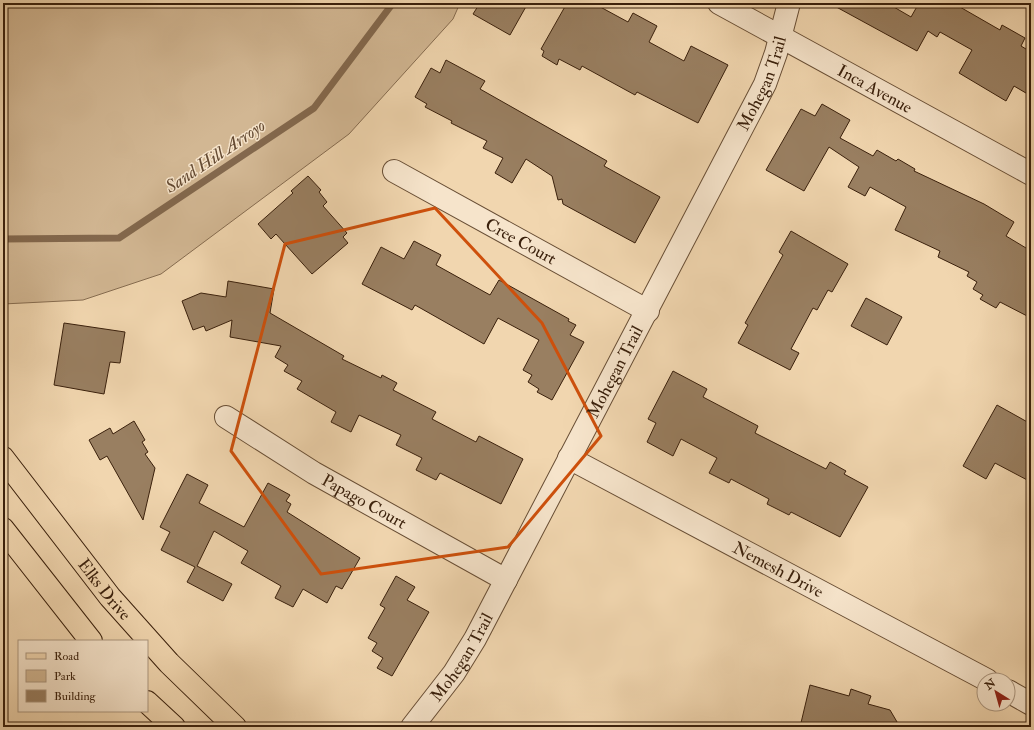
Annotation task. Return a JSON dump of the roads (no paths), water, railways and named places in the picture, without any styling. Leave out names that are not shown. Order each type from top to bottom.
[{"type":"main road","name":"Elks Drive","points":[[3,458],[110,597],[169,663],[235,727]]},
{"type":"main road","points":[[3,529],[90,640]]},
{"type":"main road","points":[[148,703],[174,727]]},
{"type":"street","name":"Inca Avenue","points":[[719,3],[1031,174]]},
{"type":"street","name":"Mohegan Trail","points":[[412,727],[454,673],[506,580],[569,458],[648,311],[765,84],[781,37],[790,3]]},
{"type":"street","name":"Cree Court","points":[[394,171],[648,311]]},
{"type":"street","name":"Papago Court","points":[[226,417],[314,474],[506,580]]},
{"type":"street","name":"Nemesh Drive","points":[[569,458],[976,674]]},
{"type":"street","points":[[1016,696],[1031,704]]},
{"type":"waterway","name":"Sand Hill Arroyo","points":[[3,239],[119,238],[314,108],[393,3]]}]
